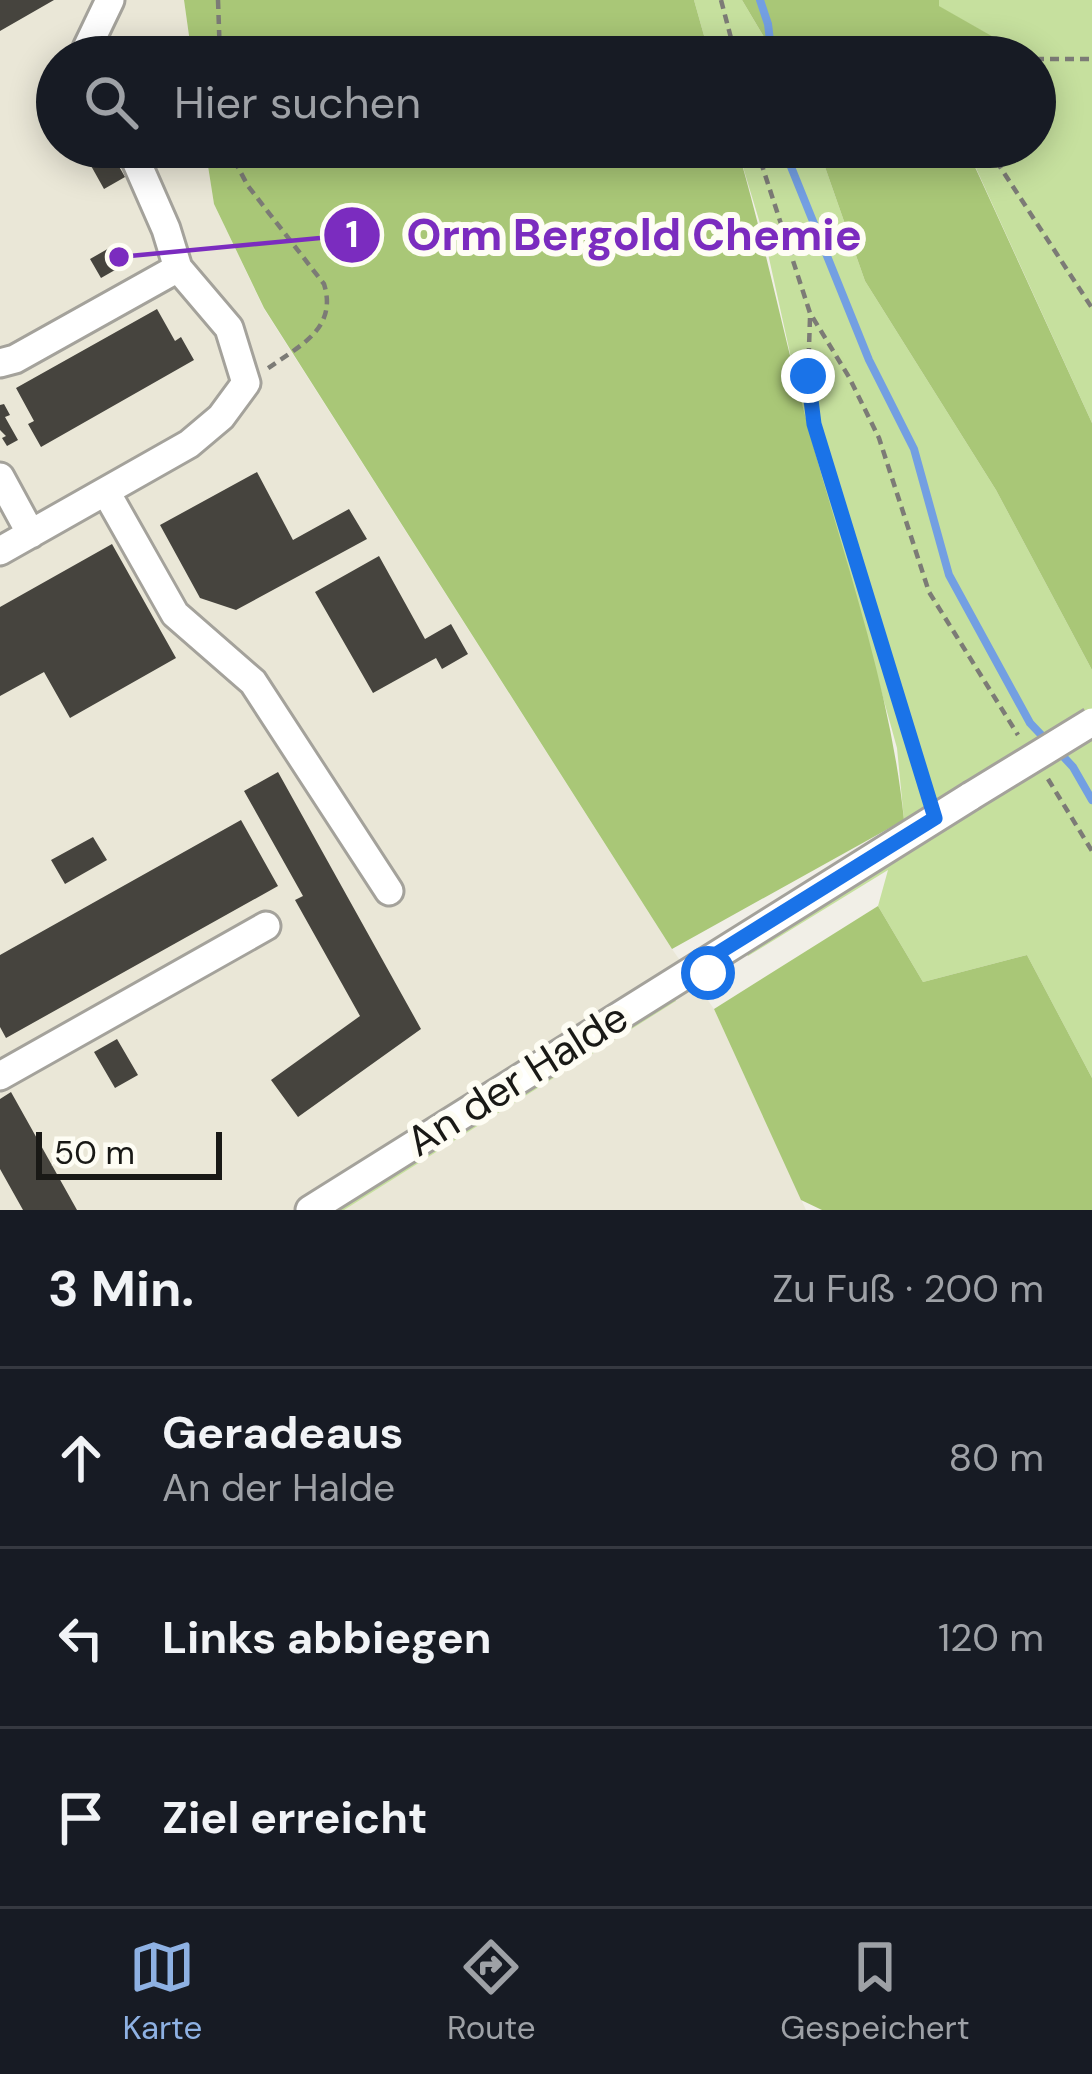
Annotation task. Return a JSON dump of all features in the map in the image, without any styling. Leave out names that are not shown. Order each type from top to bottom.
[{"type":"street","points":[[93,36],[110,0]]},
{"type":"street","points":[[0,551],[190,444],[220,417],[246,383],[229,328],[178,268],[139,168]]},
{"type":"street","points":[[0,363],[178,268]]},
{"type":"street","points":[[0,477],[31,533]]},
{"type":"street","points":[[106,492],[175,614],[254,682],[389,891]]},
{"type":"street","name":"An der Halde","points":[[310,1210],[708,974],[935,818],[1092,722]]},
{"type":"street","points":[[0,1076],[266,926]]},
{"type":"path","points":[[218,0],[219,36]]},
{"type":"path","points":[[721,0],[730,36]]},
{"type":"path","points":[[1056,59],[1092,59]]},
{"type":"path","points":[[238,168],[324,284],[329,300],[321,326],[246,383]]},
{"type":"path","points":[[763,168],[811,313],[879,438],[929,592],[971,666],[1023,742]]},
{"type":"path","points":[[1000,168],[1092,308]]},
{"type":"path","points":[[811,313],[808,376],[814,424],[935,818]]},
{"type":"path","points":[[1048,780],[1092,851]]},
{"type":"shaded area","points":[[0,0],[184,0],[189,36],[36,36],[36,168],[208,168],[214,204],[264,309],[714,1009],[806,1210],[0,1210]]},
{"type":"green space","points":[[184,0],[694,0],[704,36],[189,36]]},
{"type":"green space","points":[[694,0],[742,0],[763,36],[704,36]]},
{"type":"green space","points":[[742,0],[939,0],[939,6],[992,36],[763,36]]},
{"type":"green space","points":[[939,0],[1092,0],[1092,423],[976,168],[1056,168],[1056,36],[991,36],[938,6]]},
{"type":"green space","points":[[208,168],[743,168],[879,679],[904,820],[672,949],[264,308],[214,204]]},
{"type":"green space","points":[[743,168],[825,168],[865,281],[996,490],[1092,670],[1092,1078],[1027,955],[923,982],[878,906],[888,870],[746,953],[892,860],[904,820],[897,748],[799,394],[765,240]]},
{"type":"green space","points":[[825,168],[975,168],[1092,423],[1092,670],[996,490],[865,281]]},
{"type":"green space","points":[[878,906],[923,982],[1027,955],[1092,1078],[1092,1210],[822,1210],[801,1200],[714,1009]]},
{"type":"green space","points":[[674,997],[676,1001],[344,1210],[334,1210]]},
{"type":"building","points":[[0,0],[54,0],[0,31]]},
{"type":"building","points":[[92,168],[120,168],[125,177],[104,189]]},
{"type":"building","points":[[118,243],[129,262],[101,278],[90,259]]},
{"type":"building","points":[[157,309],[175,341],[181,337],[194,360],[41,447],[28,424],[34,421],[16,388]]},
{"type":"building","points":[[0,405],[10,415],[5,417],[18,440],[7,446],[0,430]]},
{"type":"building","points":[[257,472],[293,540],[349,509],[367,539],[236,610],[200,598],[160,525]]},
{"type":"building","points":[[112,544],[176,658],[70,718],[44,672],[0,696],[0,607]]},
{"type":"building","points":[[379,556],[425,639],[451,624],[468,654],[442,669],[436,658],[373,693],[315,592]]},
{"type":"building","points":[[278,772],[421,1029],[298,1117],[271,1080],[360,1016],[295,900],[303,896],[244,791]]},
{"type":"building","points":[[241,820],[278,886],[6,1038],[0,1027],[0,955]]},
{"type":"building","points":[[93,837],[107,860],[65,884],[51,860]]},
{"type":"building","points":[[117,1039],[138,1075],[115,1088],[94,1052]]},
{"type":"building","points":[[11,1092],[77,1210],[23,1210],[0,1169],[0,1099]]},
{"type":"waterway","points":[[760,0],[769,36]]},
{"type":"waterway","points":[[791,168],[869,360],[914,449],[949,575],[1030,723],[1048,742]]},
{"type":"waterway","points":[[1059,752],[1092,800]]},
{"type":"place","name":"Orm Bergold Chemie","points":[[119,257]]},
{"type":"route","points":[[708,973],[702,963],[935,818],[814,424],[808,376]]}]
